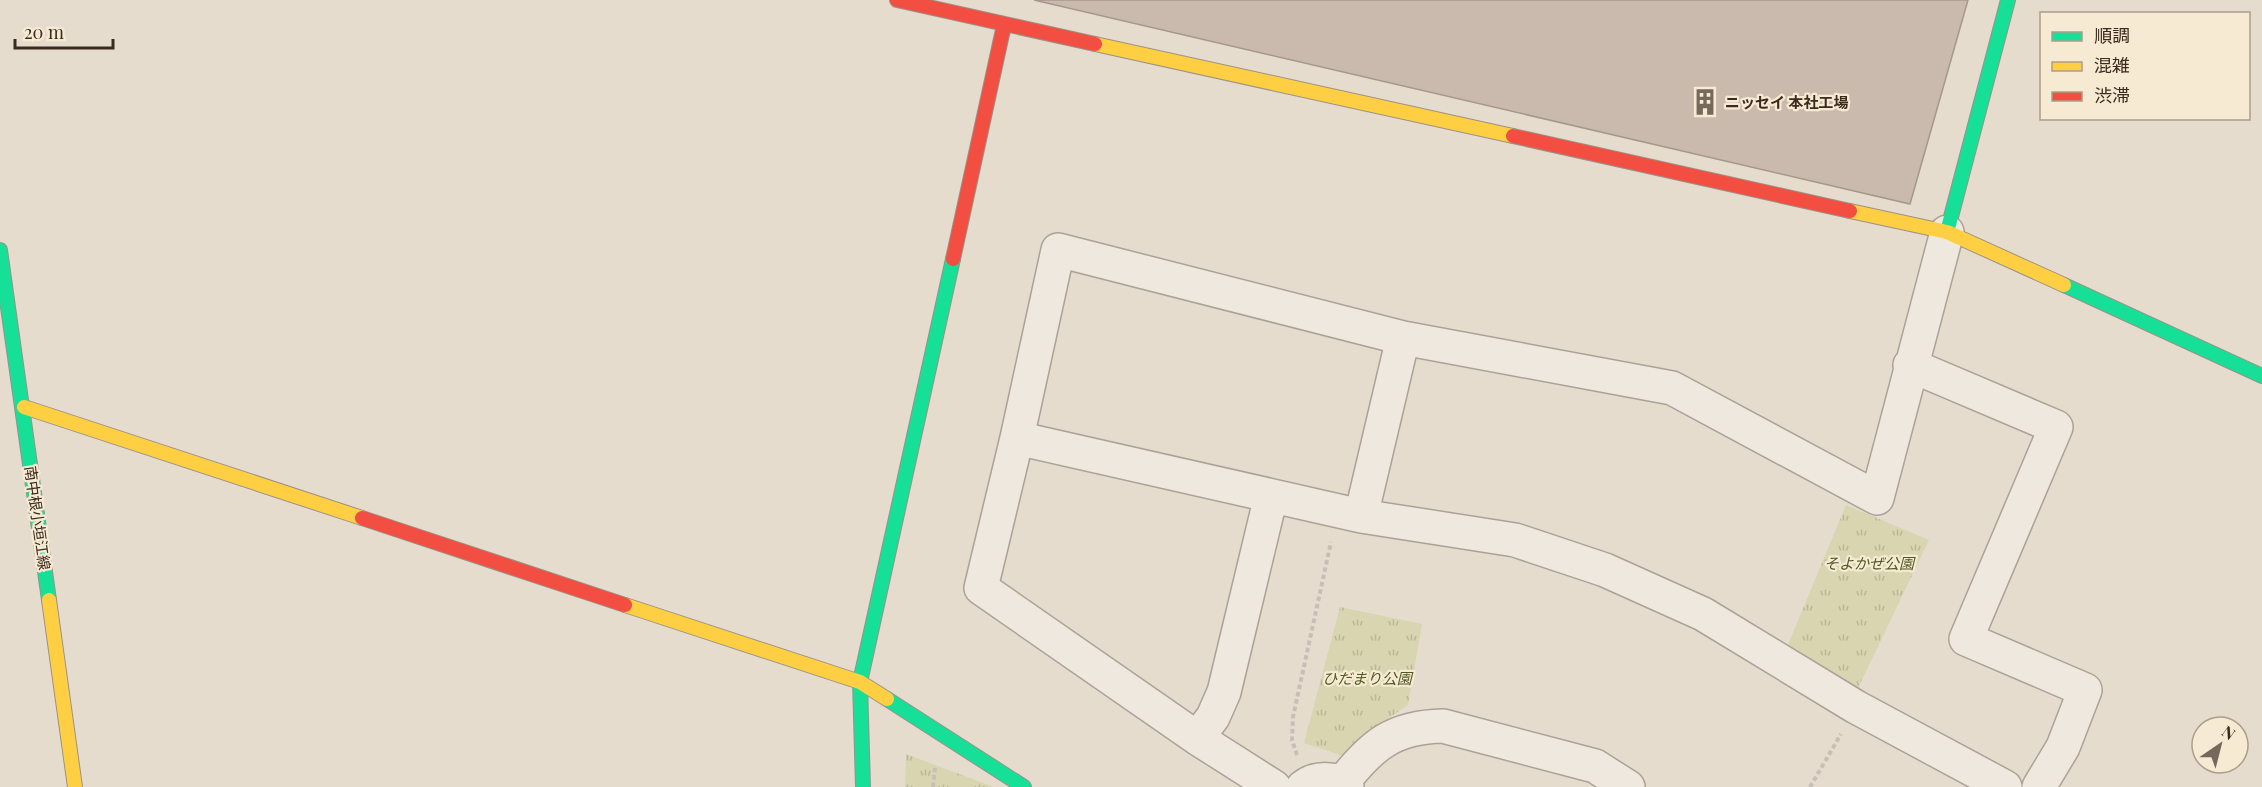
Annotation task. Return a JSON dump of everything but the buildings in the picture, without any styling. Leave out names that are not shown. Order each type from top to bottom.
[{"type":"street","points":[[897,0],[1947,232],[2262,376]]},
{"type":"street","points":[[1274,787],[1197,738],[981,588],[1058,250],[1403,338],[1671,388],[1877,498],[1910,365],[2008,0]]},
{"type":"street","points":[[864,787],[860,682],[1004,25]]},
{"type":"street","name":"南中根小垣江線","points":[[0,250],[12,408],[75,787]]},
{"type":"street","points":[[1350,513],[1403,338]]},
{"type":"street","points":[[1910,365],[2056,427],[1966,639],[2085,690],[2063,747],[2039,787]]},
{"type":"street","points":[[12,408],[860,682],[1024,787]]},
{"type":"street","points":[[1017,438],[1350,513],[1515,540],[1605,570],[1703,614],[1856,708],[2005,787]]},
{"type":"street","points":[[1197,738],[1213,717],[1224,692],[1271,496]]},
{"type":"street","points":[[1305,785],[1318,780],[1345,785],[1381,740],[1422,726],[1443,726],[1595,766],[1628,787]]},
{"type":"path","points":[[1305,785],[1292,740],[1293,717],[1350,513]]},
{"type":"path","points":[[1810,787],[1856,708]]},
{"type":"green space","name":"そよかぜ公園","points":[[1846,505],[1929,540],[1858,688],[1787,647]]},
{"type":"green space","name":"ひだまり公園","points":[[1340,607],[1422,624],[1408,705],[1377,726],[1350,758],[1304,743]]},
{"type":"green space","points":[[906,754],[994,787],[905,787]]},
{"type":"traffic: fast","points":[[1947,232],[2008,0]]},
{"type":"traffic: fast","points":[[0,250],[49,600]]},
{"type":"traffic: fast","points":[[863,787],[860,682],[953,259]]},
{"type":"traffic: fast","points":[[2064,285],[2262,376]]},
{"type":"traffic: fast","points":[[887,699],[1024,787]]},
{"type":"traffic: slow","points":[[1095,44],[1513,136]]},
{"type":"traffic: slow","points":[[1850,211],[1947,232],[2064,285]]},
{"type":"traffic: slow","points":[[24,407],[362,518]]},
{"type":"traffic: slow","points":[[49,600],[75,787]]},
{"type":"traffic: slow","points":[[625,605],[860,682],[887,699]]},
{"type":"traffic: jam","points":[[897,0],[1095,44]]},
{"type":"traffic: jam","points":[[953,259],[1004,25]]},
{"type":"traffic: jam","points":[[1513,136],[1850,211]]},
{"type":"traffic: jam","points":[[362,518],[625,605]]},
{"type":"place","name":"ニッセイ 本社工場","points":[[1705,102]]}]
